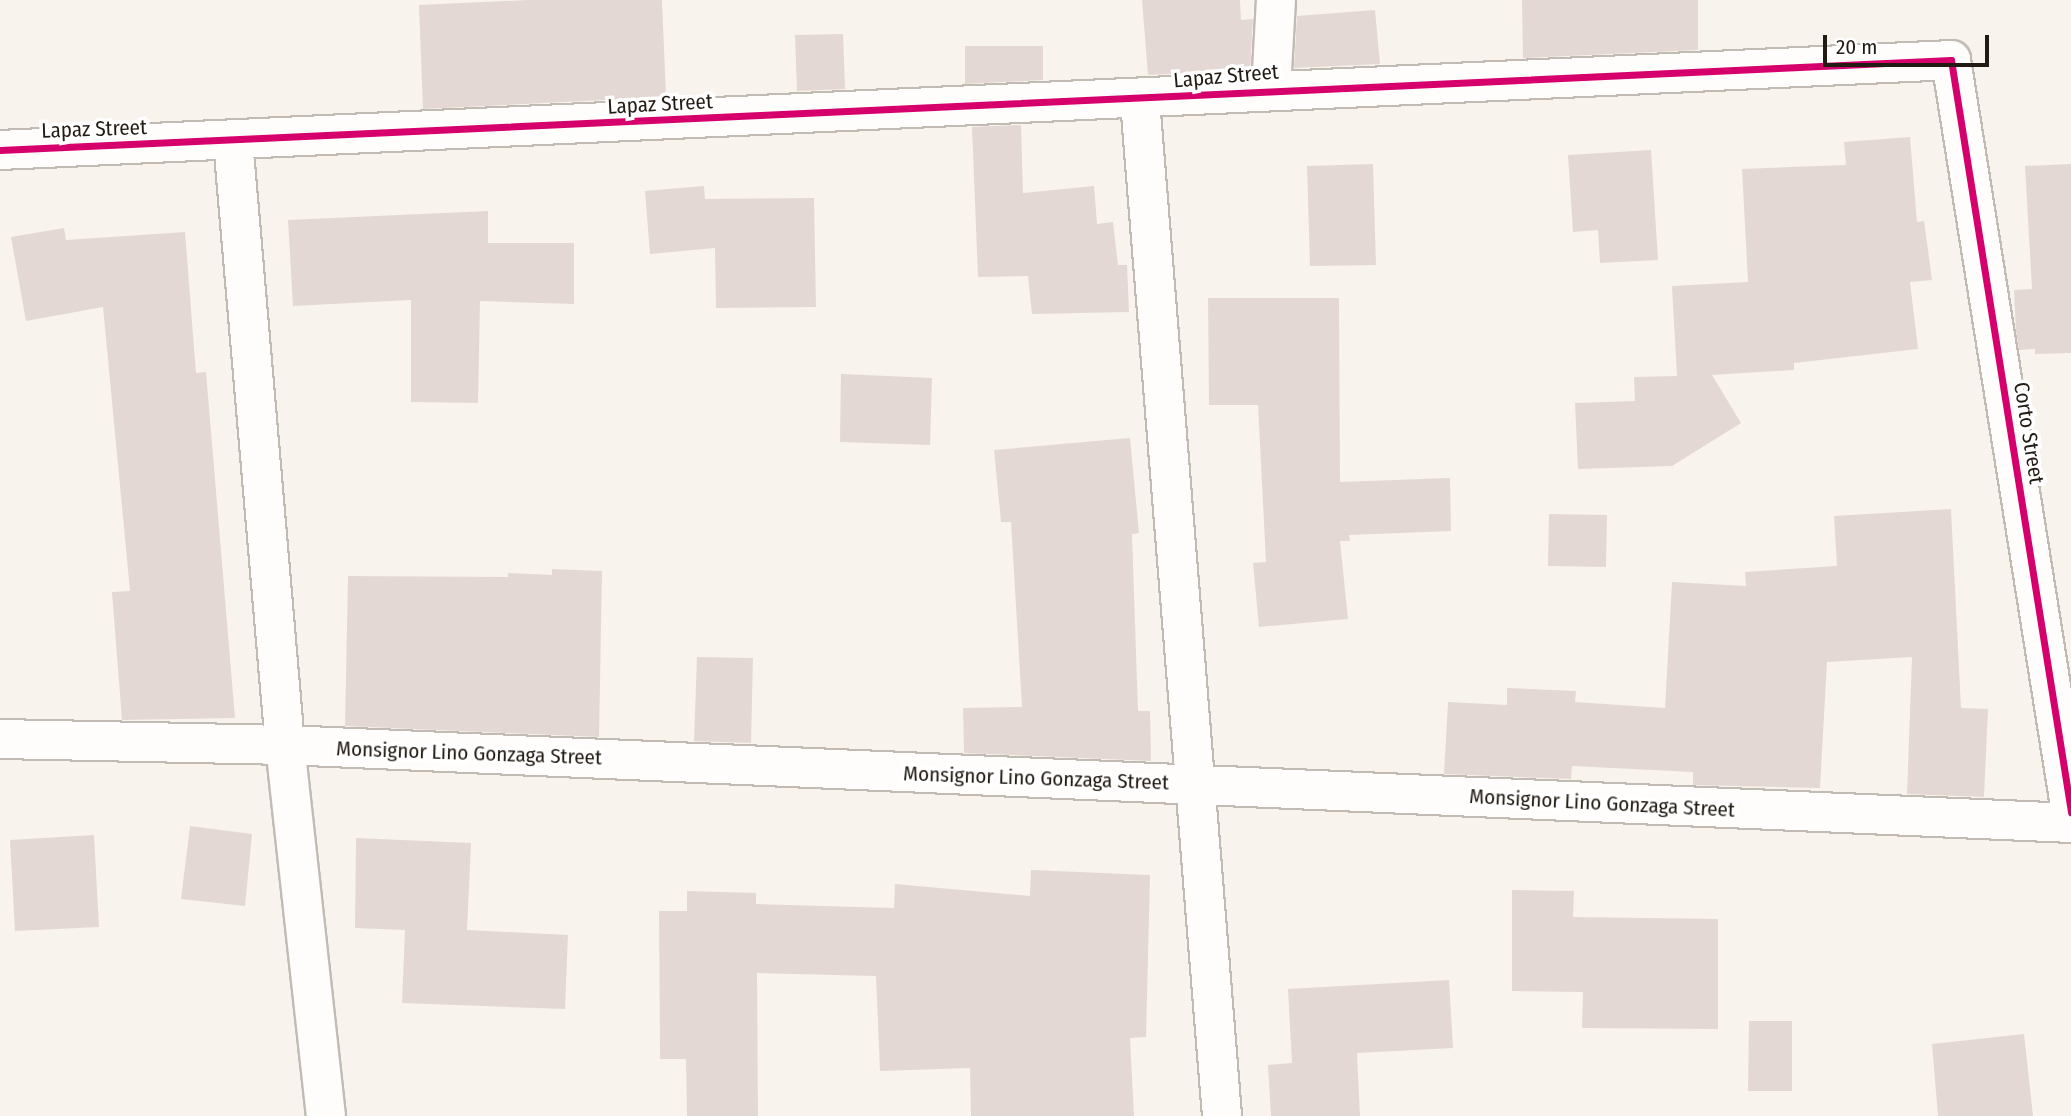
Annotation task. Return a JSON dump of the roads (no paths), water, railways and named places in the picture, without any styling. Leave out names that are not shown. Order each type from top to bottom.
[{"type":"street","points":[[1271,89],[1276,0]]},
{"type":"street","name":"Lapaz Street","points":[[0,150],[1140,101],[1271,89],[1951,60]]},
{"type":"street","name":"Corto Street","points":[[1951,60],[2071,812]]},
{"type":"street","points":[[1140,101],[1198,785],[1222,1116]]},
{"type":"street","points":[[233,141],[285,745],[326,1116]]},
{"type":"street","name":"Monsignor Lino Gonzaga Street","points":[[0,739],[285,745],[2071,823]]}]
